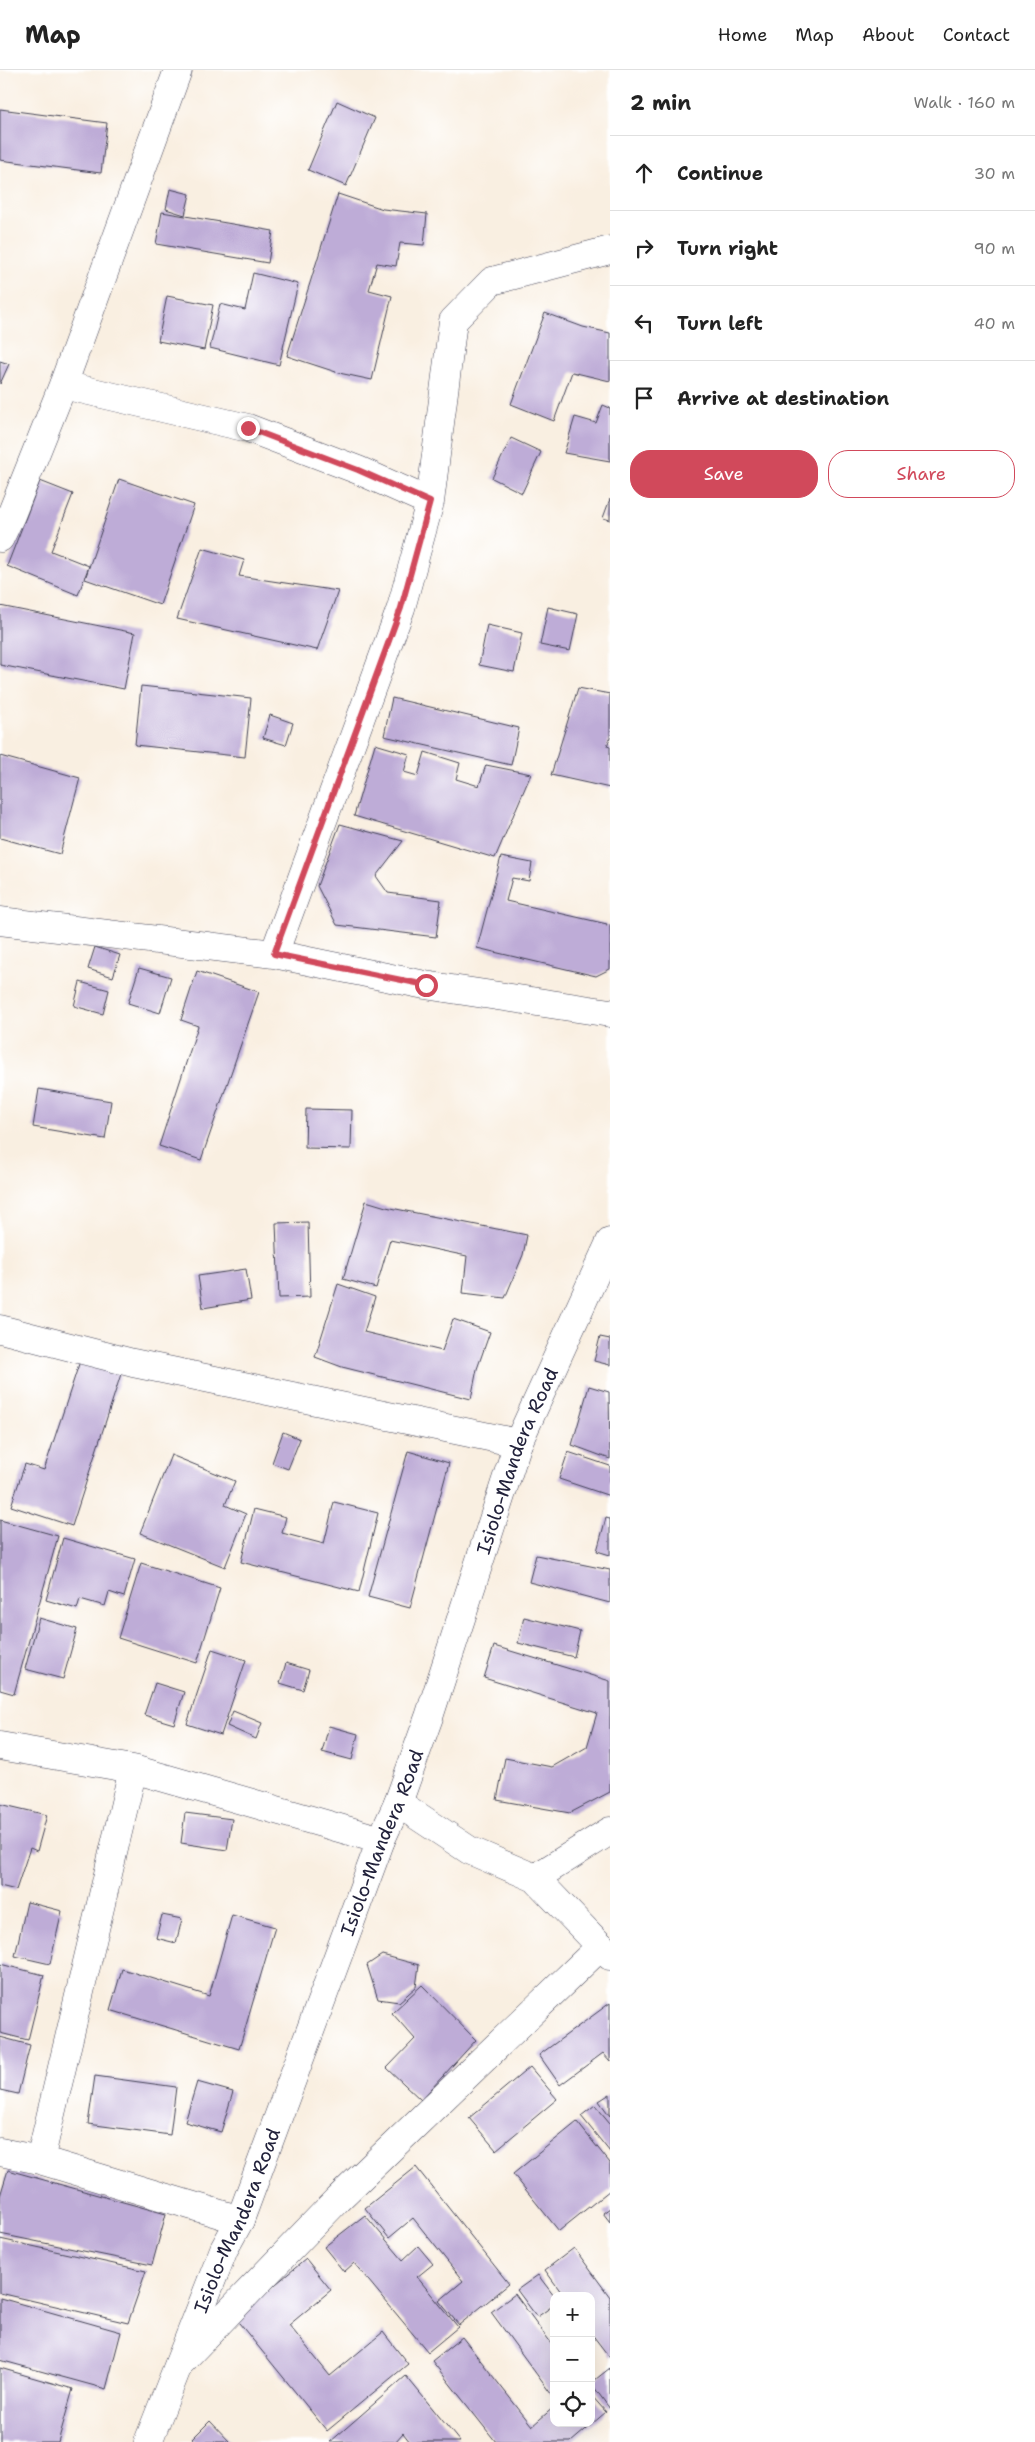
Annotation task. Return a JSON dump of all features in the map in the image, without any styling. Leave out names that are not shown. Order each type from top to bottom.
[{"type":"main road","points":[[0,538],[63,386],[178,70]]},
{"type":"main road","points":[[274,954],[401,608],[430,502],[453,321],[492,281],[610,250]]},
{"type":"main road","points":[[63,386],[248,428],[358,470],[430,502]]},
{"type":"main road","points":[[0,921],[274,954],[426,985],[610,1013]]},
{"type":"main road","name":"Isiolo-Mandera Road","points":[[148,2442],[224,2248],[240,2220],[381,1840],[398,1803],[429,1717],[518,1443],[610,1242]]},
{"type":"main road","points":[[0,1329],[133,1363],[518,1443]]},
{"type":"main road","points":[[0,1746],[133,1769],[381,1840]]},
{"type":"main road","points":[[40,2160],[133,1769]]},
{"type":"main road","points":[[179,2364],[337,2200],[605,1952],[535,1878],[469,1850],[398,1803]]},
{"type":"main road","points":[[535,1878],[610,1831]]},
{"type":"main road","points":[[0,2152],[40,2160],[240,2220]]},
{"type":"building","points":[[337,101],[375,118],[346,186],[308,170]]},
{"type":"building","points":[[0,109],[107,123],[101,173],[0,160]]},
{"type":"building","points":[[170,189],[190,194],[185,215],[166,209]]},
{"type":"building","points":[[338,194],[383,209],[427,214],[424,245],[400,243],[396,266],[377,263],[369,290],[392,296],[372,380],[339,373],[287,356]]},
{"type":"building","points":[[162,212],[273,231],[268,263],[156,244]]},
{"type":"building","points":[[253,273],[298,284],[279,365],[210,348],[220,304],[245,310]]},
{"type":"building","points":[[167,296],[213,305],[204,350],[158,341]]},
{"type":"building","points":[[545,313],[583,327],[610,333],[610,381],[572,372],[554,421],[511,404]]},
{"type":"building","points":[[0,361],[9,364],[0,384]]},
{"type":"building","points":[[603,405],[610,408],[610,461],[564,453],[575,417],[596,423]]},
{"type":"building","points":[[511,438],[541,452],[522,493],[492,478]]},
{"type":"building","points":[[119,479],[194,505],[160,605],[85,579]]},
{"type":"building","points":[[40,481],[73,494],[51,551],[89,566],[78,595],[7,566]]},
{"type":"building","points":[[610,499],[610,520],[603,518]]},
{"type":"building","points":[[202,548],[244,560],[239,576],[338,591],[317,650],[177,619]]},
{"type":"building","points":[[0,606],[135,633],[124,689],[0,665]]},
{"type":"building","points":[[548,607],[578,614],[570,651],[540,645]]},
{"type":"building","points":[[487,625],[522,633],[514,672],[479,665]]},
{"type":"building","points":[[141,686],[251,698],[245,757],[135,745]]},
{"type":"building","points":[[578,688],[610,694],[610,738],[607,746],[610,747],[610,788],[551,775]]},
{"type":"building","points":[[392,698],[519,728],[511,765],[384,736]]},
{"type":"building","points":[[270,715],[293,723],[286,745],[263,738]]},
{"type":"building","points":[[375,744],[409,754],[404,772],[418,776],[425,752],[460,763],[456,779],[479,786],[486,765],[531,774],[495,858],[354,816]]},
{"type":"building","points":[[0,756],[80,778],[60,854],[0,838]]},
{"type":"building","points":[[340,824],[403,841],[376,876],[388,893],[441,900],[436,937],[337,925],[317,886]]},
{"type":"building","points":[[501,857],[532,863],[529,881],[512,878],[506,901],[607,924],[606,926],[610,925],[610,969],[596,976],[477,948]]},
{"type":"building","points":[[95,947],[120,955],[113,977],[88,969]]},
{"type":"building","points":[[139,968],[171,977],[160,1013],[128,1003]]},
{"type":"building","points":[[197,971],[259,992],[201,1160],[159,1146],[198,1026],[181,1020]]},
{"type":"building","points":[[80,982],[109,990],[103,1014],[74,1006]]},
{"type":"building","points":[[39,1089],[111,1101],[105,1139],[33,1127]]},
{"type":"building","points":[[306,1109],[352,1110],[351,1149],[305,1148]]},
{"type":"building","points":[[366,1201],[386,1207],[527,1235],[523,1255],[505,1298],[463,1293],[467,1256],[390,1240],[376,1288],[343,1279]]},
{"type":"building","points":[[308,1222],[310,1297],[279,1298],[276,1223]]},
{"type":"building","points":[[246,1269],[251,1300],[203,1308],[198,1276]]},
{"type":"building","points":[[338,1284],[375,1297],[364,1332],[442,1351],[453,1319],[490,1332],[477,1369],[471,1399],[342,1367],[315,1357]]},
{"type":"building","points":[[600,1337],[610,1339],[610,1365],[594,1361]]},
{"type":"building","points":[[80,1361],[121,1374],[72,1526],[11,1506],[25,1464],[44,1470]]},
{"type":"building","points":[[589,1386],[609,1392],[610,1459],[572,1445]]},
{"type":"building","points":[[283,1432],[300,1439],[288,1469],[272,1463]]},
{"type":"building","points":[[408,1451],[449,1463],[410,1608],[368,1597]]},
{"type":"building","points":[[568,1452],[610,1466],[610,1496],[559,1479]]},
{"type":"building","points":[[171,1455],[235,1481],[225,1505],[246,1514],[225,1567],[140,1533]]},
{"type":"building","points":[[334,1502],[378,1513],[359,1592],[241,1562],[254,1509],[286,1517],[282,1533],[324,1544]]},
{"type":"building","points":[[606,1518],[610,1519],[610,1555],[597,1551]]},
{"type":"building","points":[[0,1520],[58,1536],[14,1694],[0,1690]]},
{"type":"building","points":[[63,1538],[135,1559],[124,1597],[109,1592],[105,1606],[80,1599],[77,1609],[46,1600]]},
{"type":"building","points":[[536,1555],[610,1570],[610,1603],[529,1582]]},
{"type":"building","points":[[141,1563],[220,1588],[197,1663],[118,1638]]},
{"type":"building","points":[[524,1617],[580,1631],[574,1657],[518,1643]]},
{"type":"building","points":[[39,1618],[77,1629],[63,1679],[25,1669]]},
{"type":"building","points":[[494,1646],[610,1681],[610,1792],[570,1813],[497,1800],[505,1758],[552,1767],[587,1747],[597,1713],[484,1678]]},
{"type":"building","points":[[212,1649],[246,1660],[221,1735],[187,1724]]},
{"type":"building","points":[[286,1663],[309,1670],[303,1690],[280,1683]]},
{"type":"building","points":[[155,1683],[184,1692],[174,1724],[144,1715]]},
{"type":"building","points":[[233,1711],[262,1723],[256,1739],[227,1726]]},
{"type":"building","points":[[329,1726],[358,1734],[352,1760],[322,1752]]},
{"type":"building","points":[[0,1804],[47,1815],[37,1851],[30,1848],[16,1890],[0,1886]]},
{"type":"building","points":[[185,1813],[232,1819],[227,1850],[181,1843]]},
{"type":"building","points":[[27,1902],[62,1911],[50,1964],[15,1956]]},
{"type":"building","points":[[162,1915],[182,1919],[176,1943],[156,1938]]},
{"type":"building","points":[[232,1915],[275,1927],[239,2049],[110,2010],[122,1969],[209,1996]]},
{"type":"building","points":[[382,1955],[419,1965],[416,1987],[399,2002],[378,1999],[367,1965]]},
{"type":"building","points":[[0,1964],[44,1975],[28,2040],[0,2033]]},
{"type":"building","points":[[422,1985],[476,2040],[421,2100],[387,2068],[415,2039],[392,2013]]},
{"type":"building","points":[[610,2003],[610,2061],[603,2053],[560,2085],[539,2055]]},
{"type":"building","points":[[0,2037],[30,2045],[18,2094],[0,2090]]},
{"type":"building","points":[[530,2067],[557,2099],[496,2150],[469,2118]]},
{"type":"building","points":[[95,2076],[176,2087],[170,2135],[88,2124]]},
{"type":"building","points":[[197,2082],[233,2092],[221,2132],[185,2122]]},
{"type":"building","points":[[610,2094],[610,2116],[599,2101]]},
{"type":"building","points":[[595,2105],[610,2123],[610,2152],[581,2116]]},
{"type":"building","points":[[577,2122],[610,2163],[610,2190],[559,2231],[513,2174]]},
{"type":"building","points":[[416,2167],[509,2284],[459,2325],[439,2301],[463,2281],[413,2218],[389,2238],[365,2208]]},
{"type":"building","points":[[8,2170],[166,2214],[152,2265],[0,2234],[0,2196]]},
{"type":"building","points":[[610,2208],[610,2222],[603,2213]]},
{"type":"building","points":[[365,2215],[403,2260],[418,2246],[433,2264],[417,2277],[458,2327],[428,2352],[354,2263],[344,2272],[324,2247]]},
{"type":"building","points":[[0,2239],[146,2271],[128,2323],[0,2293]]},
{"type":"building","points":[[574,2248],[610,2297],[610,2358],[595,2338],[595,2292],[561,2292],[545,2270]]},
{"type":"building","points":[[306,2259],[331,2290],[289,2325],[330,2376],[383,2332],[408,2364],[327,2431],[235,2318]]},
{"type":"building","points":[[538,2275],[551,2292],[550,2308],[537,2317],[517,2290]]},
{"type":"building","points":[[515,2294],[550,2342],[550,2393],[491,2312]]},
{"type":"building","points":[[0,2298],[121,2332],[106,2389],[0,2360]]},
{"type":"building","points":[[462,2337],[532,2426],[550,2410],[550,2427],[588,2427],[571,2442],[496,2442],[432,2361]]},
{"type":"building","points":[[0,2368],[73,2389],[58,2442],[0,2442]]},
{"type":"building","points":[[610,2368],[610,2409],[595,2388],[595,2380]]},
{"type":"building","points":[[406,2376],[460,2442],[410,2442],[403,2433],[395,2442],[330,2442]]},
{"type":"building","points":[[595,2400],[606,2412],[595,2421]]},
{"type":"building","points":[[210,2421],[230,2442],[195,2442],[192,2439]]},
{"type":"route","points":[[248,428],[358,470],[430,502],[401,608],[274,954],[426,985]]}]
